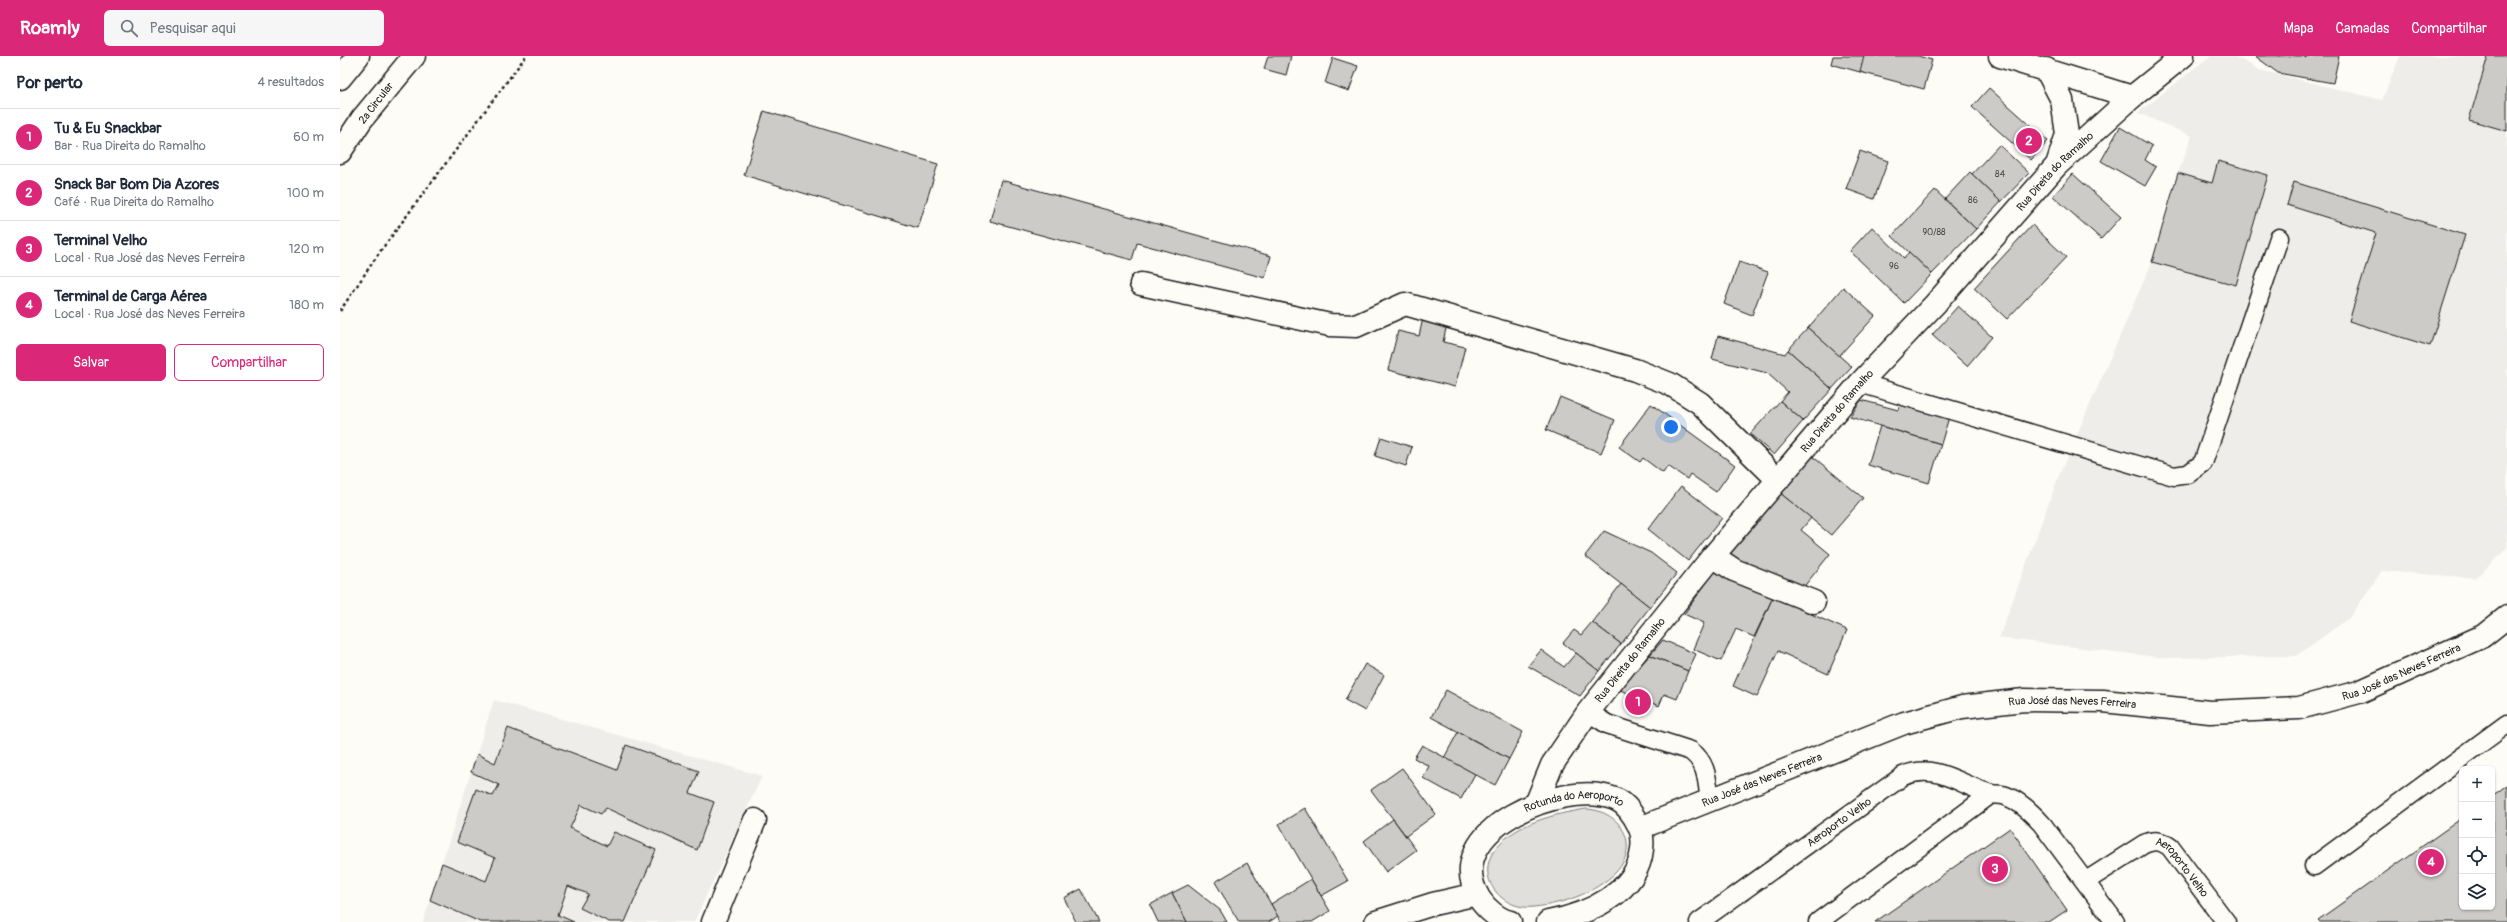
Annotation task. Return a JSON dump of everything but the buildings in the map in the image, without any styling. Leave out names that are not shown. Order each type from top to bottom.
[{"type":"main road","points":[[340,78],[358,56]]},
{"type":"main road","name":"2ª Circular","points":[[340,152],[362,119],[414,56]]},
{"type":"main road","points":[[2000,56],[2046,69],[2132,97]]},
{"type":"main road","name":"Rua Direita do Ramalho","points":[[1536,804],[1552,765],[1588,712],[1713,556],[1860,383],[1936,304],[2057,165],[2132,97],[2183,56]]},
{"type":"main road","points":[[2046,69],[2062,100],[2067,134],[2057,165]]},
{"type":"main road","points":[[1141,284],[1330,325],[1356,326],[1405,304],[1635,370],[1670,384],[1700,403],[1778,480]]},
{"type":"main road","points":[[1713,556],[1734,570],[1814,602]]},
{"type":"main road","name":"Rua José das Neves Ferreira","points":[[1640,828],[1673,813],[1710,801],[1904,723],[1962,708],[2024,700],[2103,701],[2210,712],[2299,708],[2360,692],[2483,636],[2507,618]]},
{"type":"main road","name":"Rotunda do Aeroporto","points":[[1510,922],[1492,913],[1477,894],[1472,870],[1475,854],[1482,839],[1493,828],[1536,804],[1585,792],[1602,793],[1618,800],[1632,813],[1640,828],[1643,843],[1641,858],[1636,872],[1627,884],[1592,907],[1548,922]]},
{"type":"main road","points":[[713,922],[755,820]]},
{"type":"main road","points":[[1376,922],[1432,904],[1477,894]]},
{"type":"lane","points":[[1860,383],[2174,476],[2188,474],[2203,462],[2279,238]]},
{"type":"lane","points":[[1588,712],[1607,724],[1694,754],[1703,763],[1706,770],[1710,801]]},
{"type":"lane","points":[[2314,866],[2507,724]]},
{"type":"lane","name":"Aeroporto Velho","points":[[1699,922],[1903,776],[1916,771],[1933,772],[1991,794],[2005,795],[2029,810],[2042,824],[2086,881],[2115,922]]},
{"type":"lane","points":[[1818,922],[1991,794]]},
{"type":"lane","name":"Aeroporto Velho","points":[[2086,881],[2144,844],[2153,840],[2163,842],[2170,847],[2226,922]]},
{"type":"path","points":[[340,311],[379,253],[526,56]]},
{"type":"shaded area","points":[[2210,56],[2234,56],[2260,70],[2382,100],[2400,56],[2507,56],[2507,548],[2476,578],[2382,571],[2349,618],[2296,656],[2165,658],[1999,638],[2058,478],[2152,262],[2178,173],[2192,136],[2138,113]]},
{"type":"shaded area","points":[[494,700],[762,776],[694,922],[423,922]]},
{"type":"shaded area","points":[[1586,809],[1598,811],[1608,815],[1617,822],[1623,830],[1627,840],[1627,850],[1624,861],[1616,872],[1588,892],[1567,900],[1534,907],[1522,907],[1511,904],[1494,890],[1489,880],[1488,870],[1490,859],[1496,848],[1504,839],[1525,826],[1537,821]]},
{"type":"place","name":"Snack Bar Bom Dia Azores","points":[[2029,141]]},
{"type":"place","name":"Tu & Eu Snackbar","points":[[1638,702]]},
{"type":"place","name":"Terminal de Carga Aérea","points":[[2431,862]]},
{"type":"place","name":"Terminal Velho","points":[[1995,869]]}]
